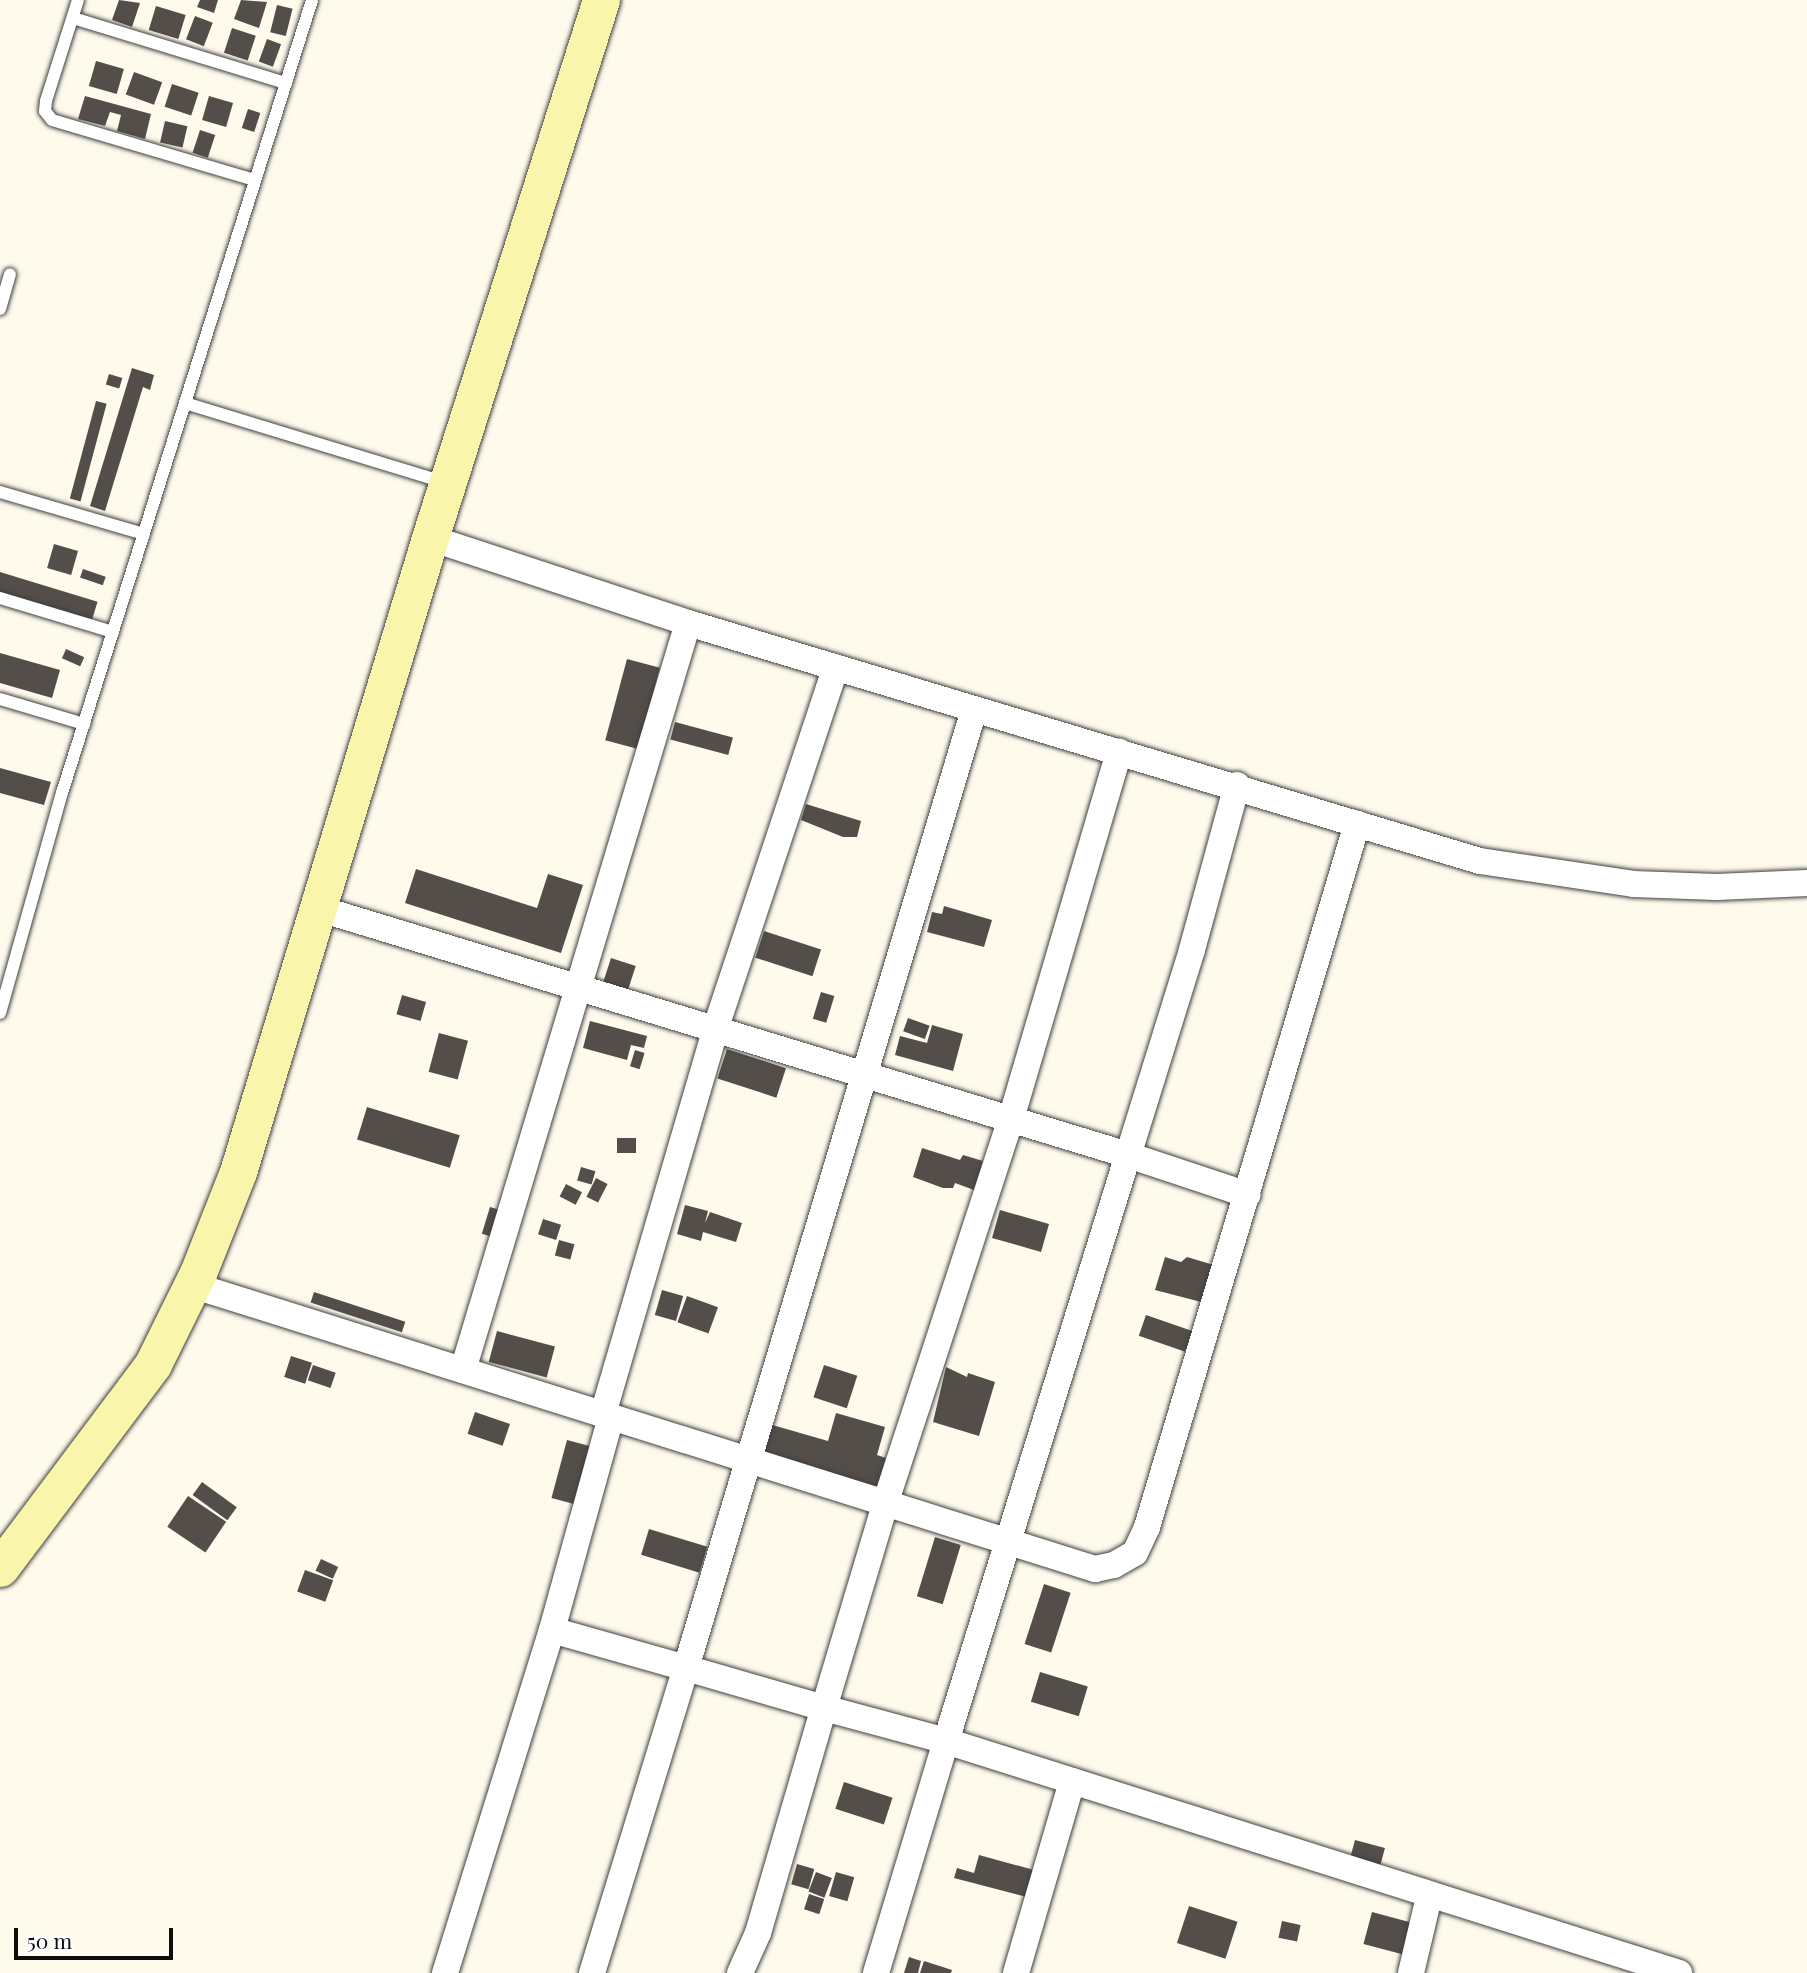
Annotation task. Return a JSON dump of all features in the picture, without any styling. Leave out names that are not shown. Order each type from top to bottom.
[{"type":"main road","points":[[0,1568],[153,1364],[192,1285],[238,1172],[430,538],[601,0]]},
{"type":"street","points":[[430,538],[688,623],[1519,870],[1633,884],[1717,887],[1807,883]]},
{"type":"street","points":[[463,1370],[688,623]]},
{"type":"street","points":[[445,1973],[551,1630],[607,1416],[716,1027],[836,667]]},
{"type":"street","points":[[592,1973],[974,710]]},
{"type":"street","points":[[740,1973],[758,1933],[886,1501],[1011,1119],[1119,752]]},
{"type":"street","points":[[876,1973],[1189,963],[1237,785]]},
{"type":"street","points":[[192,1285],[1011,1540],[1095,1569],[1114,1566],[1135,1553],[1248,1195],[1357,824]]},
{"type":"street","points":[[317,908],[866,1073],[1248,1195]]},
{"type":"street","points":[[551,1630],[946,1741],[1667,1971]]},
{"type":"street","points":[[1016,1973],[1072,1781]]},
{"type":"street","points":[[1411,1973],[1429,1897]]},
{"type":"lane","points":[[78,0],[46,101],[45,111],[52,120],[255,180]]},
{"type":"lane","points":[[0,1013],[84,724],[312,0]]},
{"type":"lane","points":[[73,18],[286,83]]},
{"type":"lane","points":[[0,309],[10,274]]},
{"type":"lane","points":[[185,403],[448,484]]},
{"type":"lane","points":[[0,492],[144,534]]},
{"type":"lane","points":[[0,598],[113,632]]},
{"type":"lane","points":[[0,699],[84,724]]},
{"type":"building","points":[[119,0],[140,3],[132,27],[112,20]]},
{"type":"building","points":[[200,0],[218,0],[214,13],[197,7]]},
{"type":"building","points":[[241,0],[267,2],[259,28],[234,19]]},
{"type":"building","points":[[277,5],[293,9],[286,36],[270,32]]},
{"type":"building","points":[[156,6],[186,15],[178,39],[149,30]]},
{"type":"building","points":[[195,16],[213,23],[204,46],[186,39]]},
{"type":"building","points":[[232,28],[256,36],[248,60],[224,53]]},
{"type":"building","points":[[267,39],[281,44],[273,67],[259,62]]},
{"type":"building","points":[[96,61],[124,69],[117,94],[89,86]]},
{"type":"building","points":[[134,72],[162,82],[154,105],[126,95]]},
{"type":"building","points":[[172,84],[199,93],[191,115],[165,107]]},
{"type":"building","points":[[85,96],[151,114],[145,139],[117,131],[121,115],[110,112],[105,126],[78,119]]},
{"type":"building","points":[[209,96],[233,103],[226,127],[202,120]]},
{"type":"building","points":[[248,109],[260,113],[254,132],[242,128]]},
{"type":"building","points":[[165,121],[187,126],[182,148],[160,142]]},
{"type":"building","points":[[200,130],[215,135],[208,158],[193,153]]},
{"type":"building","points":[[132,368],[154,375],[150,390],[143,387],[105,511],[90,506]]},
{"type":"building","points":[[109,374],[122,378],[119,389],[106,385]]},
{"type":"building","points":[[96,401],[107,404],[80,501],[70,499]]},
{"type":"building","points":[[54,544],[78,551],[71,575],[47,568]]},
{"type":"building","points":[[83,569],[106,577],[103,585],[80,578]]},
{"type":"building","points":[[0,572],[98,602],[91,624],[0,596]]},
{"type":"building","points":[[66,649],[84,657],[80,666],[62,658]]},
{"type":"building","points":[[0,653],[60,670],[52,698],[0,683]]},
{"type":"building","points":[[627,659],[660,668],[638,749],[605,740]]},
{"type":"building","points":[[675,722],[733,738],[728,755],[670,739]]},
{"type":"building","points":[[0,768],[51,782],[44,805],[0,793]]},
{"type":"building","points":[[806,804],[861,821],[857,837],[843,837],[801,820]]},
{"type":"building","points":[[416,869],[537,908],[548,874],[583,885],[561,953],[405,903]]},
{"type":"building","points":[[944,906],[992,920],[984,947],[927,932],[932,912],[942,914]]},
{"type":"building","points":[[764,931],[821,950],[812,976],[755,958]]},
{"type":"building","points":[[611,958],[636,966],[627,993],[602,985]]},
{"type":"building","points":[[821,992],[834,996],[826,1023],[813,1019]]},
{"type":"building","points":[[402,995],[426,1002],[421,1021],[396,1014]]},
{"type":"building","points":[[908,1018],[930,1026],[925,1039],[903,1031]]},
{"type":"building","points":[[590,1021],[647,1036],[644,1048],[631,1045],[627,1060],[583,1048]]},
{"type":"building","points":[[932,1025],[963,1034],[953,1071],[895,1055],[900,1036],[927,1043]]},
{"type":"building","points":[[439,1033],[468,1041],[458,1079],[429,1072]]},
{"type":"building","points":[[727,1049],[786,1068],[776,1098],[717,1078]]},
{"type":"building","points":[[635,1050],[645,1053],[640,1069],[630,1066]]},
{"type":"building","points":[[367,1107],[460,1135],[450,1168],[357,1140]]},
{"type":"building","points":[[617,1138],[636,1138],[636,1153],[617,1153]]},
{"type":"building","points":[[922,1148],[960,1160],[963,1155],[983,1161],[974,1190],[955,1183],[953,1188],[943,1188],[913,1177]]},
{"type":"building","points":[[581,1167],[595,1171],[592,1185],[577,1180]]},
{"type":"building","points":[[596,1178],[608,1184],[598,1203],[586,1197]]},
{"type":"building","points":[[566,1184],[582,1192],[576,1205],[560,1196]]},
{"type":"building","points":[[685,1205],[708,1211],[705,1223],[710,1212],[742,1223],[736,1242],[703,1232],[701,1241],[677,1234]]},
{"type":"building","points":[[490,1207],[503,1211],[495,1238],[482,1234]]},
{"type":"building","points":[[1000,1210],[1049,1224],[1041,1252],[992,1238]]},
{"type":"building","points":[[543,1219],[561,1225],[556,1240],[538,1234]]},
{"type":"building","points":[[559,1240],[574,1244],[570,1260],[555,1255]]},
{"type":"building","points":[[1165,1257],[1181,1262],[1187,1257],[1217,1266],[1205,1303],[1155,1290]]},
{"type":"building","points":[[662,1290],[683,1296],[676,1321],[655,1315]]},
{"type":"building","points":[[314,1292],[405,1322],[402,1332],[311,1302]]},
{"type":"building","points":[[687,1296],[718,1307],[708,1334],[677,1322]]},
{"type":"building","points":[[1146,1315],[1192,1331],[1185,1352],[1139,1336]]},
{"type":"building","points":[[497,1331],[555,1347],[547,1377],[489,1362]]},
{"type":"building","points":[[291,1356],[312,1363],[305,1384],[284,1377]]},
{"type":"building","points":[[313,1365],[336,1373],[330,1388],[308,1380]]},
{"type":"building","points":[[824,1365],[857,1376],[847,1408],[813,1397]]},
{"type":"building","points":[[946,1367],[967,1377],[968,1373],[995,1382],[979,1436],[933,1422]]},
{"type":"building","points":[[475,1412],[510,1424],[502,1446],[468,1434]]},
{"type":"building","points":[[836,1413],[885,1427],[877,1455],[886,1458],[877,1487],[761,1453],[769,1424],[828,1441]]},
{"type":"building","points":[[567,1440],[597,1448],[581,1506],[551,1498]]},
{"type":"building","points":[[202,1482],[237,1507],[227,1520],[193,1495]]},
{"type":"building","points":[[188,1496],[226,1522],[205,1552],[167,1527]]},
{"type":"building","points":[[649,1529],[707,1547],[699,1573],[641,1555]]},
{"type":"building","points":[[935,1537],[961,1545],[943,1604],[917,1596]]},
{"type":"building","points":[[321,1559],[338,1567],[333,1579],[316,1571]]},
{"type":"building","points":[[305,1570],[333,1580],[325,1602],[297,1592]]},
{"type":"building","points":[[1044,1584],[1071,1593],[1051,1653],[1025,1644]]},
{"type":"building","points":[[1040,1672],[1088,1687],[1079,1716],[1031,1702]]},
{"type":"building","points":[[844,1782],[893,1798],[884,1824],[835,1809]]},
{"type":"building","points":[[1355,1840],[1385,1848],[1379,1869],[1349,1861]]},
{"type":"building","points":[[979,1855],[1034,1870],[1027,1897],[954,1878],[957,1868],[974,1873]]},
{"type":"building","points":[[797,1864],[814,1869],[809,1889],[791,1884]]},
{"type":"building","points":[[816,1872],[832,1878],[824,1898],[808,1892]]},
{"type":"building","points":[[836,1872],[854,1877],[847,1901],[829,1896]]},
{"type":"building","points":[[809,1894],[824,1899],[819,1914],[804,1909]]},
{"type":"building","points":[[1189,1906],[1238,1922],[1225,1959],[1177,1943]]},
{"type":"building","points":[[1372,1912],[1419,1925],[1411,1957],[1363,1944]]},
{"type":"building","points":[[1282,1921],[1301,1925],[1297,1942],[1278,1938]]},
{"type":"building","points":[[909,1957],[921,1961],[918,1973],[904,1973]]},
{"type":"building","points":[[924,1961],[952,1970],[951,1973],[920,1973]]}]
